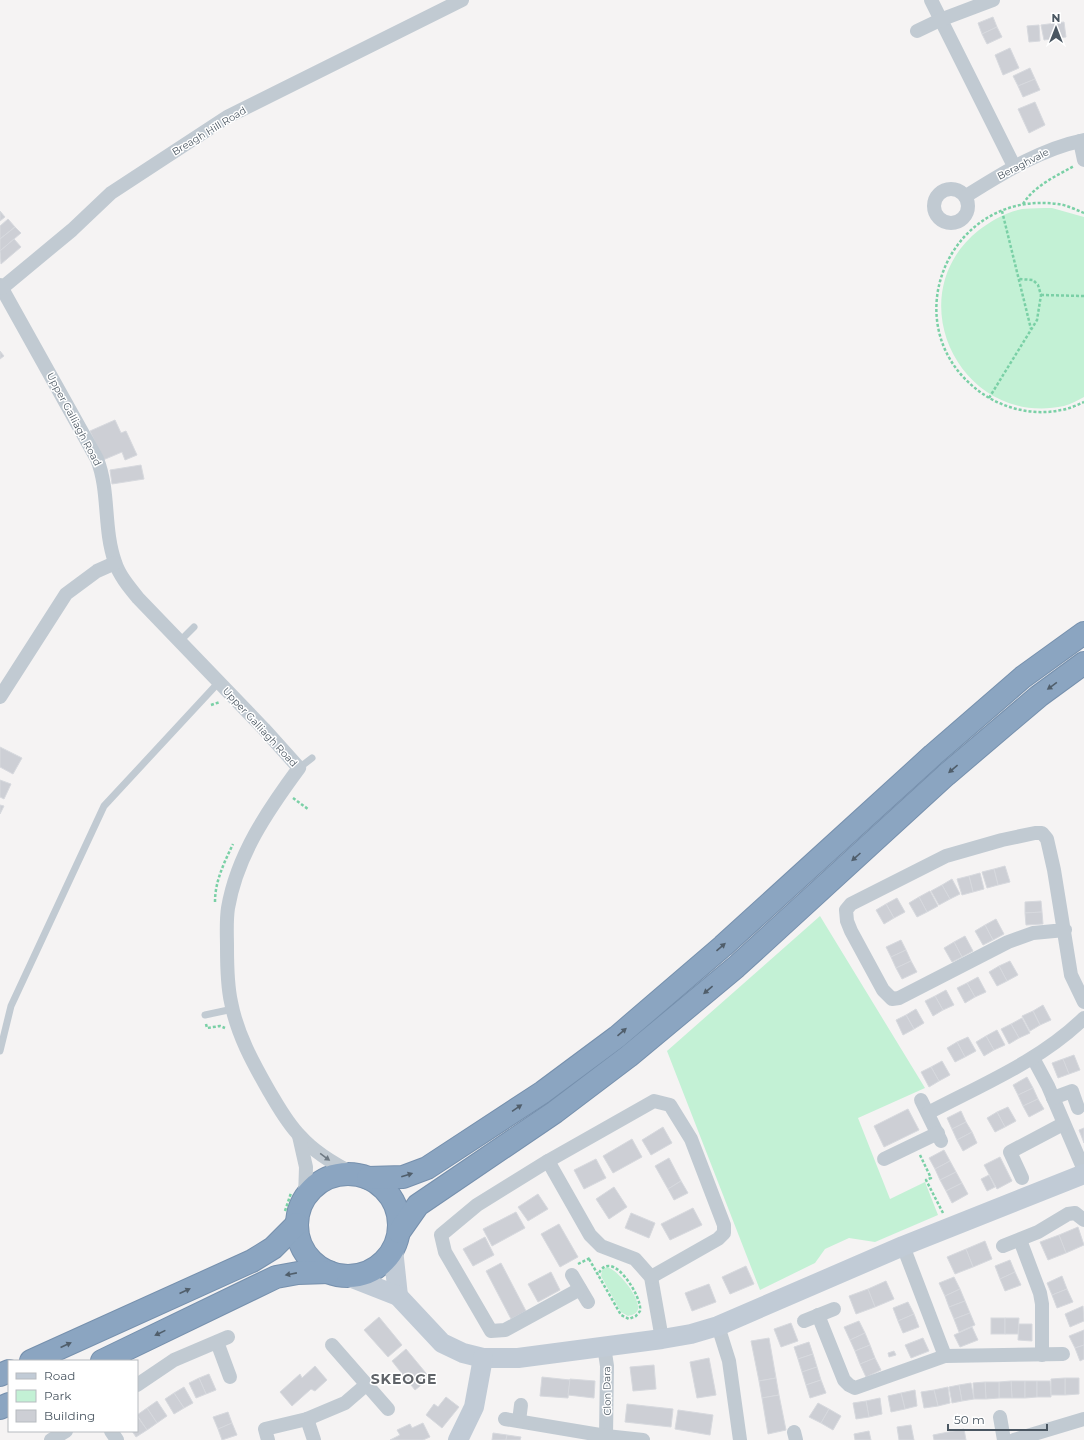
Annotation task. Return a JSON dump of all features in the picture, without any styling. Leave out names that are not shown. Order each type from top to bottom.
[{"type":"highway","points":[[338,1274],[316,1264],[306,1253],[300,1239],[297,1224],[299,1211],[305,1198],[314,1187],[326,1179],[340,1175],[403,1177],[427,1168],[542,1092],[616,1037],[723,946],[932,755],[1023,677],[1084,633]]},
{"type":"highway","points":[[104,1360],[276,1277],[298,1273],[361,1274],[374,1269],[385,1260],[418,1205],[555,1112],[629,1056],[736,967],[946,775],[1039,696],[1084,663]]},
{"type":"highway","points":[[361,1176],[382,1187],[393,1200],[398,1215],[396,1240]]},
{"type":"highway","points":[[33,1360],[252,1261],[273,1248],[297,1224]]},
{"type":"street","name":"Breagh Hill Road","points":[[1,287],[72,230],[111,193],[227,117],[462,0]]},
{"type":"street","points":[[931,0],[1014,166]]},
{"type":"street","points":[[917,31],[940,20],[993,0]]},
{"type":"street","points":[[1082,140],[1082,162]]},
{"type":"street","name":"Beraghvale","points":[[966,196],[1014,166],[1048,150],[1082,140]]},
{"type":"street","name":"Upper Galliagh Road","points":[[1,287],[97,458],[104,475],[110,545],[115,563],[121,576],[138,598],[299,768],[259,826],[246,851],[228,908],[227,971],[233,1009],[239,1029],[254,1064],[281,1111],[299,1136],[326,1159],[361,1176]]},
{"type":"street","points":[[0,697],[66,594],[97,571],[115,563]]},
{"type":"street","points":[[1065,930],[1033,933],[1008,942],[899,998],[892,999],[883,990],[851,931],[847,921],[846,910],[851,904],[946,856],[1035,833],[1042,833],[1047,839],[1065,930],[1071,975],[1084,1002]]},
{"type":"street","points":[[928,1113],[1033,1058],[1074,1028],[1084,1018]]},
{"type":"street","points":[[1033,1058],[1053,1098],[1084,1170]]},
{"type":"street","points":[[1053,1098],[1072,1090],[1078,1108]]},
{"type":"street","points":[[884,1159],[915,1144],[940,1137],[921,1100]]},
{"type":"street","points":[[580,1289],[505,1330],[491,1331],[445,1252],[441,1235],[478,1205],[548,1161],[654,1101],[670,1105],[691,1139],[724,1225],[724,1233],[718,1239],[651,1277]]},
{"type":"street","points":[[1022,1178],[1010,1152],[1063,1124]]},
{"type":"street","name":"Upper Galliagh Road","points":[[299,1136],[306,1167],[305,1198]]},
{"type":"street","points":[[548,1161],[590,1235],[601,1246],[635,1259],[651,1277],[662,1339]]},
{"type":"street","points":[[338,1274],[398,1296],[442,1342],[463,1353],[483,1358],[518,1358],[662,1339],[691,1334],[718,1326],[903,1246],[1084,1174]]},
{"type":"street","points":[[1003,1246],[1020,1240],[1060,1220],[1068,1214],[1075,1213],[1084,1220]]},
{"type":"street","points":[[396,1240],[398,1296]]},
{"type":"street","points":[[1020,1240],[1042,1304],[1042,1355]]},
{"type":"street","points":[[903,1246],[945,1356]]},
{"type":"street","points":[[572,1275],[588,1302]]},
{"type":"street","points":[[804,1320],[834,1309]]},
{"type":"street","points":[[818,1315],[844,1380],[855,1388],[945,1356],[1063,1354]]},
{"type":"street","points":[[718,1326],[729,1360],[740,1440]]},
{"type":"street","points":[[138,1384],[174,1360],[223,1340],[230,1377]]},
{"type":"street","points":[[332,1345],[388,1409]]},
{"type":"street","name":"Clon Dara","points":[[604,1346],[607,1366],[606,1436]]},
{"type":"street","points":[[458,1440],[474,1407],[483,1358]]},
{"type":"street","points":[[268,1440],[265,1429],[308,1419],[345,1403],[367,1384]]},
{"type":"street","points":[[519,1421],[521,1405]]},
{"type":"street","points":[[1000,1418],[1004,1440]]},
{"type":"street","points":[[308,1419],[314,1440]]},
{"type":"street","points":[[505,1419],[606,1436],[643,1440]]},
{"type":"street","points":[[1014,1440],[1084,1419]]},
{"type":"street","points":[[51,1440],[64,1432]]},
{"type":"lane","points":[[179,642],[194,627]]},
{"type":"lane","points":[[0,1051],[11,1006],[104,806],[219,682]]},
{"type":"lane","points":[[299,768],[312,758]]},
{"type":"lane","points":[[205,1015],[233,1009]]},
{"type":"path","points":[[1023,204],[1028,196],[1051,179],[1082,162]]},
{"type":"path","points":[[1084,213],[1059,204],[1023,204],[991,215],[965,235],[946,262],[936,294],[937,327],[948,358],[968,384],[996,403],[1028,412],[1061,411],[1084,402]]},
{"type":"path","points":[[1002,211],[1031,329]]},
{"type":"path","points":[[989,398],[1037,320],[1041,295],[1038,285],[1033,280],[1019,279]]},
{"type":"path","points":[[1041,295],[1084,296]]},
{"type":"path","points":[[284,790],[308,810]]},
{"type":"path","points":[[215,893],[221,868],[236,840]]},
{"type":"path","points":[[915,1144],[931,1178],[926,1180],[945,1217]]},
{"type":"path","points":[[572,1275],[579,1264],[595,1255],[601,1246]]},
{"type":"path","points":[[589,1258],[598,1275],[621,1316],[629,1318],[636,1316],[640,1310],[639,1300],[621,1273],[613,1265],[606,1265],[601,1268],[598,1275]]},
{"type":"green space","points":[[1052,208],[1084,217],[1084,397],[1064,406],[1027,407],[996,397],[970,377],[952,351],[942,320],[943,288],[955,257],[979,230],[999,217],[1016,210]]},
{"type":"green space","points":[[820,916],[925,1088],[858,1118],[890,1199],[925,1182],[938,1215],[875,1242],[849,1238],[825,1249],[815,1263],[760,1290],[667,1051]]},
{"type":"green space","points":[[607,1267],[617,1273],[632,1291],[638,1304],[637,1312],[634,1314],[628,1316],[621,1312],[601,1276],[602,1270]]},
{"type":"building","points":[[993,17],[997,27],[982,34],[978,23]]},
{"type":"building","points":[[1064,22],[1066,37],[1044,40],[1041,25]]},
{"type":"building","points":[[1039,25],[1040,41],[1029,42],[1027,26]]},
{"type":"building","points":[[997,27],[1002,37],[987,44],[982,34]]},
{"type":"building","points":[[1010,48],[1019,68],[1003,75],[995,55]]},
{"type":"building","points":[[1030,68],[1035,79],[1018,86],[1013,76]]},
{"type":"building","points":[[1035,79],[1040,90],[1023,97],[1018,86]]},
{"type":"building","points":[[1035,102],[1045,125],[1029,133],[1018,109]]},
{"type":"building","points":[[0,211],[5,217],[0,221]]},
{"type":"building","points":[[8,219],[15,227],[0,239],[0,226]]},
{"type":"building","points":[[15,227],[21,233],[0,251],[0,239]]},
{"type":"building","points":[[14,239],[21,247],[1,264],[0,251]]},
{"type":"building","points":[[0,351],[4,356],[0,359]]},
{"type":"building","points":[[115,420],[121,433],[126,431],[137,455],[125,460],[122,452],[103,460],[90,431]]},
{"type":"building","points":[[141,465],[144,479],[112,484],[110,470]]},
{"type":"building","points":[[0,747],[22,758],[13,774],[0,767]]},
{"type":"building","points":[[0,780],[11,784],[4,799],[0,797]]},
{"type":"building","points":[[0,805],[4,806],[0,814]]},
{"type":"building","points":[[1005,866],[1010,882],[998,885],[994,869]]},
{"type":"building","points":[[994,869],[998,885],[987,888],[982,872]]},
{"type":"building","points":[[980,873],[984,889],[973,892],[969,876]]},
{"type":"building","points":[[969,876],[973,892],[962,895],[957,879]]},
{"type":"building","points":[[952,879],[960,894],[950,899],[942,885]]},
{"type":"building","points":[[942,885],[950,899],[939,905],[931,891]]},
{"type":"building","points":[[930,891],[938,906],[927,912],[919,897]]},
{"type":"building","points":[[919,897],[927,912],[917,917],[909,903]]},
{"type":"building","points":[[897,898],[905,912],[894,918],[886,904]]},
{"type":"building","points":[[1041,901],[1042,912],[1025,913],[1025,902]]},
{"type":"building","points":[[886,904],[894,918],[884,924],[876,910]]},
{"type":"building","points":[[1042,912],[1043,924],[1026,925],[1025,913]]},
{"type":"building","points":[[996,919],[1004,934],[993,940],[985,925]]},
{"type":"building","points":[[985,925],[993,940],[983,945],[975,931]]},
{"type":"building","points":[[965,936],[973,951],[962,957],[954,942]]},
{"type":"building","points":[[901,940],[906,950],[891,957],[886,947]]},
{"type":"building","points":[[954,942],[962,957],[952,962],[944,948]]},
{"type":"building","points":[[906,950],[911,961],[896,968],[891,957]]},
{"type":"building","points":[[911,961],[917,972],[902,979],[896,968]]},
{"type":"building","points":[[1010,961],[1018,975],[1007,981],[999,966]]},
{"type":"building","points":[[999,966],[1007,981],[997,986],[989,972]]},
{"type":"building","points":[[978,977],[986,992],[975,997],[967,983]]},
{"type":"building","points":[[967,983],[975,997],[965,1003],[957,988]]},
{"type":"building","points":[[946,990],[954,1005],[943,1010],[935,996]]},
{"type":"building","points":[[935,996],[943,1010],[933,1016],[925,1001]]},
{"type":"building","points":[[1043,1005],[1051,1020],[1040,1025],[1033,1011]]},
{"type":"building","points":[[916,1009],[924,1023],[914,1029],[906,1015]]},
{"type":"building","points":[[1033,1011],[1040,1025],[1030,1031],[1022,1016]]},
{"type":"building","points":[[906,1015],[914,1029],[903,1035],[896,1020]]},
{"type":"building","points":[[1022,1018],[1030,1033],[1019,1038],[1011,1024]]},
{"type":"building","points":[[1011,1024],[1019,1038],[1009,1044],[1001,1029]]},
{"type":"building","points":[[997,1030],[1005,1045],[994,1050],[986,1036]]},
{"type":"building","points":[[986,1036],[994,1050],[984,1056],[976,1042]]},
{"type":"building","points":[[968,1037],[976,1051],[965,1057],[957,1042]]},
{"type":"building","points":[[957,1042],[965,1057],[955,1062],[947,1048]]},
{"type":"building","points":[[1074,1055],[1080,1070],[1069,1074],[1063,1059]]},
{"type":"building","points":[[1063,1059],[1069,1074],[1058,1078],[1052,1063]]},
{"type":"building","points":[[942,1061],[950,1075],[939,1081],[931,1067]]},
{"type":"building","points":[[931,1067],[939,1081],[929,1087],[921,1072]]},
{"type":"building","points":[[1027,1077],[1033,1088],[1018,1095],[1013,1085]]},
{"type":"building","points":[[1033,1088],[1038,1099],[1023,1106],[1018,1095]]},
{"type":"building","points":[[1038,1099],[1044,1109],[1029,1117],[1023,1106]]},
{"type":"building","points":[[1008,1107],[1016,1121],[1005,1127],[997,1112]]},
{"type":"building","points":[[908,1109],[919,1130],[884,1147],[874,1126]]},
{"type":"building","points":[[961,1111],[966,1122],[952,1129],[947,1118]]},
{"type":"building","points":[[997,1112],[1005,1127],[995,1132],[987,1118]]},
{"type":"building","points":[[966,1122],[972,1132],[957,1140],[952,1129]]},
{"type":"building","points":[[663,1127],[672,1143],[651,1155],[642,1140]]},
{"type":"building","points":[[1084,1128],[1084,1143],[1079,1130]]},
{"type":"building","points":[[972,1132],[977,1143],[963,1151],[957,1140]]},
{"type":"building","points":[[632,1139],[642,1157],[613,1173],[603,1156]]},
{"type":"building","points":[[944,1150],[950,1161],[935,1169],[929,1158]]},
{"type":"building","points":[[1000,1157],[1012,1181],[997,1189],[984,1165]]},
{"type":"building","points":[[669,1158],[681,1181],[668,1189],[655,1166]]},
{"type":"building","points":[[596,1159],[606,1178],[584,1189],[574,1170]]},
{"type":"building","points":[[950,1161],[956,1172],[940,1180],[935,1169]]},
{"type":"building","points":[[956,1172],[962,1183],[946,1191],[940,1180]]},
{"type":"building","points":[[989,1175],[995,1187],[987,1191],[981,1179]]},
{"type":"building","points":[[681,1181],[688,1193],[674,1200],[668,1189]]},
{"type":"building","points":[[962,1183],[968,1194],[952,1203],[946,1191]]},
{"type":"building","points":[[614,1187],[627,1207],[609,1219],[596,1199]]},
{"type":"building","points":[[538,1194],[548,1209],[528,1221],[518,1207]]},
{"type":"building","points":[[693,1208],[702,1225],[670,1240],[661,1224]]},
{"type":"building","points":[[516,1212],[525,1228],[492,1246],[483,1229]]},
{"type":"building","points":[[631,1213],[655,1223],[649,1238],[625,1228]]},
{"type":"building","points":[[559,1224],[578,1257],[560,1267],[541,1234]]},
{"type":"building","points":[[1078,1227],[1084,1245],[1066,1253],[1059,1235]]},
{"type":"building","points":[[1059,1235],[1066,1253],[1048,1260],[1040,1242]]},
{"type":"building","points":[[485,1237],[494,1255],[473,1266],[463,1249]]},
{"type":"building","points":[[985,1241],[992,1259],[973,1267],[966,1249]]},
{"type":"building","points":[[966,1249],[973,1267],[955,1274],[947,1257]]},
{"type":"building","points":[[1010,1260],[1015,1272],[1000,1279],[995,1266]]},
{"type":"building","points":[[501,1263],[526,1311],[511,1319],[486,1271]]},
{"type":"building","points":[[746,1266],[754,1284],[730,1294],[722,1277]]},
{"type":"building","points":[[551,1272],[560,1290],[538,1302],[528,1284]]},
{"type":"building","points":[[1015,1272],[1021,1285],[1005,1291],[1000,1279]]},
{"type":"building","points":[[1062,1276],[1067,1289],[1052,1295],[1047,1283]]},
{"type":"building","points":[[954,1277],[960,1289],[945,1296],[939,1283]]},
{"type":"building","points":[[886,1281],[894,1299],[875,1307],[868,1289]]},
{"type":"building","points":[[709,1284],[716,1302],[692,1311],[685,1293]]},
{"type":"building","points":[[868,1289],[875,1307],[856,1314],[849,1296]]},
{"type":"building","points":[[960,1289],[965,1301],[949,1307],[945,1296]]},
{"type":"building","points":[[1067,1289],[1073,1302],[1057,1308],[1052,1295]]},
{"type":"building","points":[[965,1301],[970,1313],[954,1319],[949,1307]]},
{"type":"building","points":[[908,1302],[914,1314],[898,1321],[893,1308]]},
{"type":"building","points":[[1083,1306],[1084,1321],[1070,1327],[1065,1314]]},
{"type":"building","points":[[970,1313],[975,1325],[959,1332],[954,1319]]},
{"type":"building","points":[[914,1314],[919,1327],[903,1333],[898,1321]]},
{"type":"building","points":[[379,1317],[402,1345],[388,1357],[364,1330]]},
{"type":"building","points":[[991,1318],[1005,1318],[1005,1334],[991,1334]]},
{"type":"building","points":[[1005,1318],[1019,1318],[1018,1334],[1005,1334]]},
{"type":"building","points":[[859,1321],[865,1333],[850,1340],[844,1327]]},
{"type":"building","points":[[791,1323],[798,1341],[781,1347],[774,1329]]},
{"type":"building","points":[[1019,1324],[1032,1324],[1032,1341],[1018,1340]]},
{"type":"building","points":[[972,1327],[978,1340],[960,1347],[954,1335]]},
{"type":"building","points":[[1084,1330],[1084,1345],[1075,1348],[1069,1336]]},
{"type":"building","points":[[865,1333],[870,1345],[855,1351],[850,1340]]},
{"type":"building","points":[[769,1338],[776,1378],[759,1381],[751,1341]]},
{"type":"building","points":[[923,1338],[929,1351],[911,1358],[905,1345]]},
{"type":"building","points":[[809,1342],[813,1354],[798,1359],[794,1347]]},
{"type":"building","points":[[870,1345],[875,1358],[860,1364],[855,1351]]},
{"type":"building","points":[[1084,1345],[1084,1359],[1080,1361],[1075,1348]]},
{"type":"building","points":[[406,1349],[430,1378],[415,1390],[392,1361]]},
{"type":"building","points":[[894,1351],[896,1355],[889,1357],[888,1353]]},
{"type":"building","points":[[813,1354],[817,1367],[802,1372],[798,1359]]},
{"type":"building","points":[[709,1358],[716,1395],[697,1398],[690,1362]]},
{"type":"building","points":[[875,1358],[881,1370],[866,1377],[860,1364]]},
{"type":"building","points":[[654,1365],[656,1389],[633,1391],[630,1367]]},
{"type":"building","points":[[315,1366],[327,1380],[315,1391],[311,1389],[292,1406],[280,1392],[300,1374],[302,1378]]},
{"type":"building","points":[[817,1367],[821,1380],[806,1385],[802,1372]]},
{"type":"building","points":[[209,1374],[216,1390],[206,1394],[199,1378]]},
{"type":"building","points":[[542,1377],[570,1380],[568,1398],[540,1396]]},
{"type":"building","points":[[199,1378],[206,1394],[196,1398],[189,1383]]},
{"type":"building","points":[[776,1378],[779,1395],[762,1398],[759,1381]]},
{"type":"building","points":[[1065,1378],[1079,1378],[1079,1394],[1065,1395]]},
{"type":"building","points":[[1065,1378],[1065,1395],[1051,1395],[1051,1379]]},
{"type":"building","points":[[570,1379],[595,1381],[594,1398],[568,1395]]},
{"type":"building","points":[[821,1380],[826,1393],[810,1398],[806,1385]]},
{"type":"building","points":[[1011,1381],[1025,1381],[1025,1398],[1012,1398]]},
{"type":"building","points":[[1011,1381],[1012,1398],[999,1398],[999,1382]]},
{"type":"building","points":[[1025,1381],[1037,1381],[1037,1397],[1025,1398]]},
{"type":"building","points":[[1037,1381],[1050,1381],[1051,1397],[1037,1397]]},
{"type":"building","points":[[985,1382],[999,1382],[999,1398],[986,1399]]},
{"type":"building","points":[[985,1382],[986,1399],[974,1399],[973,1383]]},
{"type":"building","points":[[971,1383],[974,1399],[962,1401],[959,1385]]},
{"type":"building","points":[[959,1385],[962,1401],[952,1403],[949,1387]]},
{"type":"building","points":[[184,1387],[193,1403],[184,1408],[174,1393]]},
{"type":"building","points":[[948,1387],[950,1403],[938,1406],[934,1390]]},
{"type":"building","points":[[915,1390],[917,1406],[905,1409],[901,1393]]},
{"type":"building","points":[[934,1390],[938,1406],[924,1408],[921,1392]]},
{"type":"building","points":[[174,1393],[184,1408],[174,1414],[165,1399]]},
{"type":"building","points":[[901,1393],[905,1409],[891,1412],[888,1396]]},
{"type":"building","points":[[779,1395],[786,1430],[768,1434],[762,1398]]},
{"type":"building","points":[[446,1397],[459,1407],[442,1428],[426,1415],[434,1404],[438,1407]]},
{"type":"building","points":[[880,1398],[882,1414],[869,1417],[866,1401]]},
{"type":"building","points":[[157,1401],[167,1416],[157,1423],[147,1408]]},
{"type":"building","points":[[866,1401],[869,1417],[856,1419],[853,1403]]},
{"type":"building","points":[[818,1403],[829,1409],[821,1423],[809,1417]]},
{"type":"building","points":[[627,1404],[673,1409],[671,1427],[625,1422]]},
{"type":"building","points":[[147,1408],[157,1423],[147,1430],[138,1414]]},
{"type":"building","points":[[829,1409],[841,1416],[833,1430],[821,1423]]},
{"type":"building","points":[[678,1410],[713,1415],[710,1435],[675,1429]]},
{"type":"building","points":[[228,1412],[232,1423],[218,1429],[213,1417]]},
{"type":"building","points":[[138,1417],[147,1430],[136,1437],[133,1432],[138,1432]]},
{"type":"building","points":[[232,1423],[237,1435],[222,1440],[218,1429]]},
{"type":"building","points":[[423,1423],[430,1437],[423,1440],[390,1440],[400,1435],[397,1430],[410,1424],[412,1428]]},
{"type":"building","points":[[911,1425],[914,1440],[899,1440],[897,1427]]},
{"type":"building","points":[[964,1429],[966,1440],[934,1440],[933,1435]]},
{"type":"building","points":[[869,1431],[871,1440],[855,1440],[854,1434]]},
{"type":"building","points":[[493,1433],[507,1435],[506,1440],[492,1440]]},
{"type":"building","points":[[507,1435],[521,1437],[520,1440],[506,1440]]},
{"type":"district","name":"SKEOGE","points":[[404,1379]]}]
